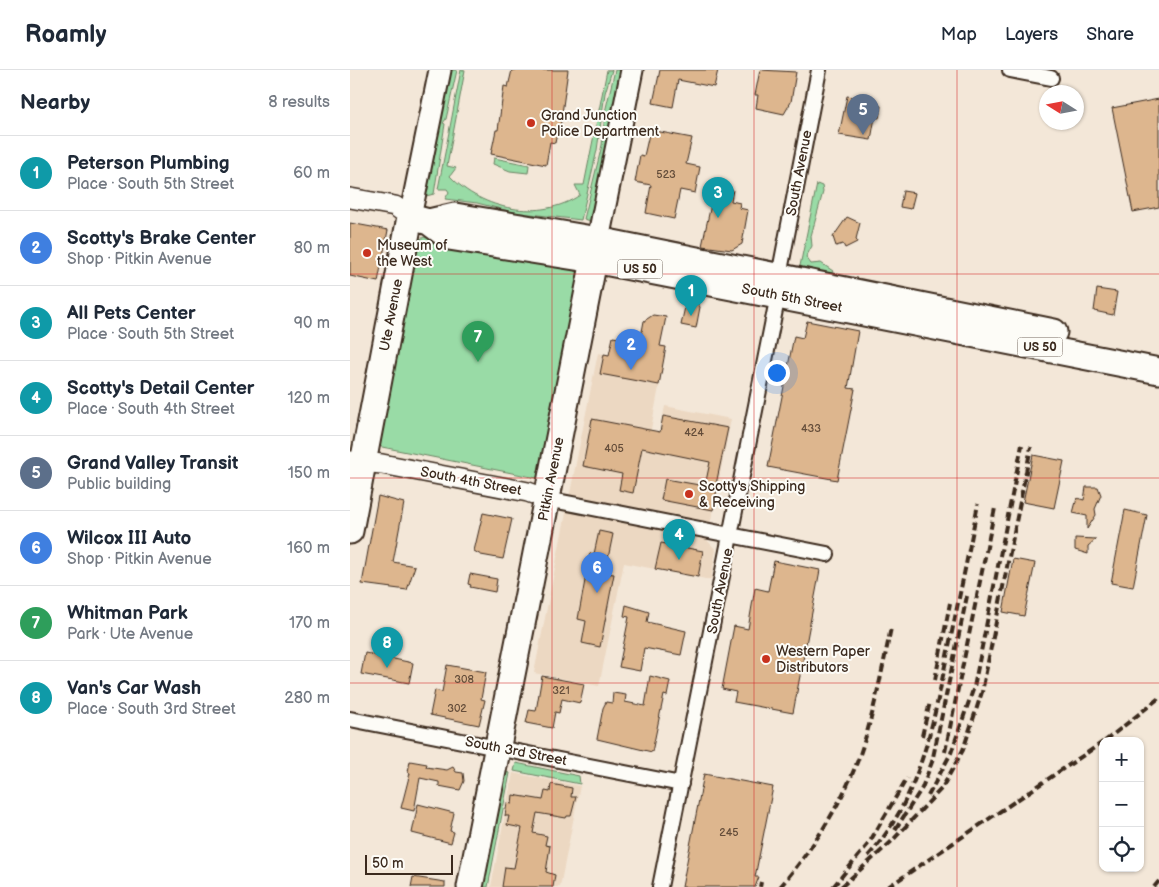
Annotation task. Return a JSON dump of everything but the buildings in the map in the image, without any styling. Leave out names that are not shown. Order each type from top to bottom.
[{"type":"highway","name":"South 5th Street","points":[[420,220],[449,237],[596,250],[925,315],[1159,371]]},
{"type":"highway","name":"Ute Avenue","points":[[350,532],[357,462],[420,220]]},
{"type":"highway","name":"South 5th Street","points":[[596,250],[697,279],[779,285]]},
{"type":"highway","name":"Pitkin Avenue","points":[[470,887],[596,250]]},
{"type":"highway","name":"South 5th Street","points":[[925,315],[1159,354]]},
{"type":"main road","name":"Ute Avenue","points":[[420,220],[440,70]]},
{"type":"main road","name":"Pitkin Avenue","points":[[596,250],[632,70]]},
{"type":"main road","name":"South 5th Street","points":[[350,198],[395,206],[420,220]]},
{"type":"main road","name":"South 4th Street","points":[[357,462],[391,466],[524,491],[547,499]]},
{"type":"street","name":"South Avenue","points":[[660,887],[731,536],[819,70]]},
{"type":"street","points":[[1010,70],[1051,78]]},
{"type":"street","name":"South 4th Street","points":[[547,499],[827,554]]},
{"type":"street","name":"South 3rd Street","points":[[350,719],[681,784]]},
{"type":"shaded area","points":[[598,353],[663,366],[647,450],[656,451],[665,406],[731,419],[707,540],[716,550],[711,580],[624,563],[599,686],[534,673]]},
{"type":"shaded area","points":[[513,773],[580,786],[560,887],[491,887]]},
{"type":"green space","points":[[450,70],[457,70],[446,119],[443,123],[445,124],[434,194],[426,196]]},
{"type":"green space","points":[[461,70],[465,70],[447,166],[456,168],[450,176],[463,188],[478,197],[495,204],[530,210],[564,203],[580,195],[575,185],[584,185],[607,70],[612,70],[605,93],[597,150],[581,220],[513,212],[477,203],[445,199],[449,192],[447,189],[438,189]]},
{"type":"green space","points":[[615,70],[621,70],[591,221],[584,219],[602,145],[605,112]]},
{"type":"green space","points":[[494,158],[529,165],[528,173],[510,171],[493,164]]},
{"type":"green space","points":[[817,184],[822,186],[823,192],[811,236],[812,246],[806,257],[811,264],[821,263],[833,271],[831,274],[800,266]]},
{"type":"green space","points":[[424,237],[436,242],[578,269],[581,274],[542,471],[537,478],[377,446],[415,242]]},
{"type":"green space","points":[[516,763],[579,776],[580,784],[514,771]]},
{"type":"green space","points":[[503,772],[510,773],[488,887],[480,887]]},
{"type":"railway","points":[[928,796],[951,753],[974,687],[1022,445]]},
{"type":"railway","points":[[841,887],[891,842],[942,788],[963,750],[982,692],[1031,447]]},
{"type":"railway","points":[[868,856],[886,833],[901,809],[923,757],[931,729],[978,504]]},
{"type":"railway","points":[[945,752],[995,508]]},
{"type":"railway","points":[[895,830],[922,788],[932,762],[967,596]]},
{"type":"railway","points":[[935,680],[950,603]]},
{"type":"railway","points":[[780,887],[818,836],[850,779],[869,725],[891,628]]},
{"type":"railway","points":[[1110,737],[1159,698]]},
{"type":"railway","points":[[922,736],[930,702]]},
{"type":"railway","points":[[888,887],[1099,745]]},
{"type":"railway","points":[[833,887],[869,843],[907,778]]},
{"type":"railway","points":[[1154,887],[1159,881]]},
{"type":"railway","points":[[760,887],[761,882]]},
{"type":"place","name":"Grand Junction Police Department","points":[[531,123]]},
{"type":"place","name":"Grand Valley Transit","points":[[863,135]]},
{"type":"place","name":"All Pets Center","points":[[718,218]]},
{"type":"place","name":"Museum of the West","points":[[367,253]]},
{"type":"place","name":"Peterson Plumbing","points":[[691,316]]},
{"type":"place","name":"Whitman Park","points":[[478,362]]},
{"type":"place","name":"Scotty's Brake Center","points":[[631,370]]},
{"type":"place","name":"Scotty's Shipping & Receiving","points":[[689,494]]},
{"type":"place","name":"Scotty's Detail Center","points":[[679,560]]},
{"type":"place","name":"Wilcox III Auto","points":[[597,593]]},
{"type":"place","name":"Western Paper Distributors","points":[[766,659]]},
{"type":"place","name":"Van's Car Wash","points":[[387,668]]}]
